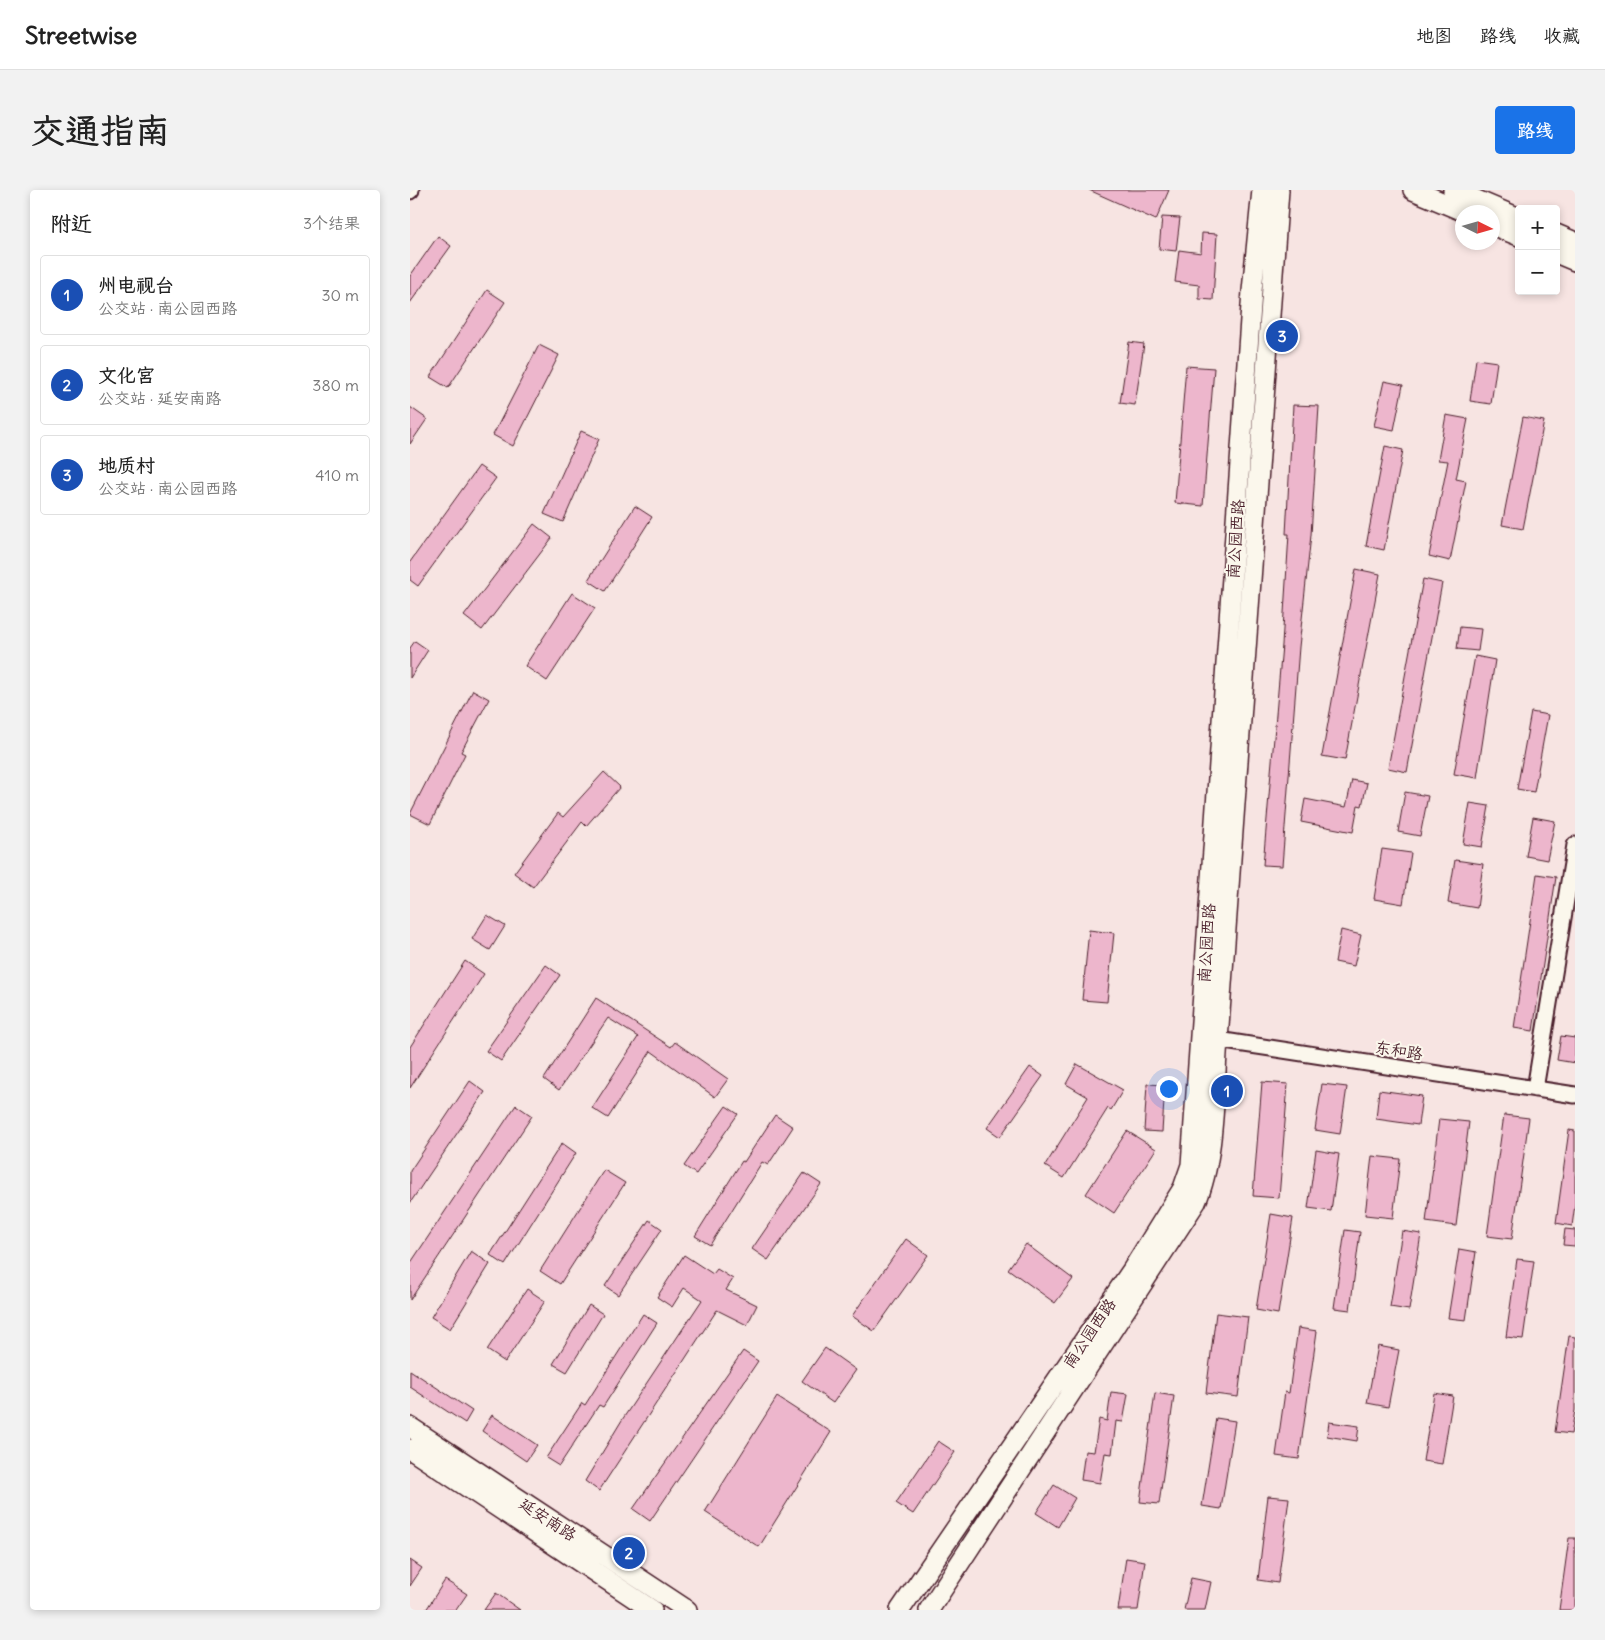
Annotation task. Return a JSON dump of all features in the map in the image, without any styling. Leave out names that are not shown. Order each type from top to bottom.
[{"type":"main road","name":"南公园西路","points":[[900,1610],[1132,1270],[1183,1188],[1191,1165],[1251,301],[1262,190]]},
{"type":"main road","name":"南公园西路","points":[[929,1610],[1196,1202],[1204,1186],[1208,1162],[1218,1040],[1279,190]]},
{"type":"main road","points":[[1413,190],[1455,208]]},
{"type":"main road","points":[[1453,190],[1515,216]]},
{"type":"main road","points":[[1500,228],[1515,234]]},
{"type":"main road","points":[[1560,236],[1575,242]]},
{"type":"main road","points":[[1560,255],[1575,261]]},
{"type":"main road","name":"延安南路","points":[[410,1427],[687,1610]]},
{"type":"main road","name":"延安南路","points":[[410,1449],[652,1610]]},
{"type":"street","points":[[1535,1089],[1575,845]]},
{"type":"street","name":"东和路","points":[[1218,1040],[1575,1095]]},
{"type":"building","points":[[1089,190],[1169,190],[1156,220]]},
{"type":"building","points":[[1162,217],[1180,218],[1176,251],[1159,249]]},
{"type":"building","points":[[1202,233],[1217,234],[1213,300],[1199,299],[1199,285],[1175,282],[1179,250],[1201,253]]},
{"type":"building","points":[[438,236],[451,246],[410,303],[410,276]]},
{"type":"building","points":[[487,290],[505,302],[448,388],[430,377]]},
{"type":"building","points":[[1129,342],[1144,344],[1135,405],[1120,403]]},
{"type":"building","points":[[539,345],[559,355],[513,446],[493,435]]},
{"type":"building","points":[[1476,359],[1497,362],[1491,404],[1470,401]]},
{"type":"building","points":[[1186,366],[1214,368],[1203,506],[1175,503]]},
{"type":"building","points":[[1384,381],[1403,385],[1394,430],[1374,426]]},
{"type":"building","points":[[1293,405],[1319,406],[1311,535],[1299,647],[1282,866],[1263,865],[1282,645],[1289,534],[1286,534]]},
{"type":"building","points":[[410,407],[427,419],[410,444]]},
{"type":"building","points":[[1446,415],[1468,419],[1456,479],[1466,481],[1450,561],[1429,556],[1448,461],[1438,460]]},
{"type":"building","points":[[1523,417],[1544,421],[1523,529],[1502,525]]},
{"type":"building","points":[[581,431],[599,439],[563,522],[544,514]]},
{"type":"building","points":[[1385,446],[1403,450],[1384,550],[1366,546]]},
{"type":"building","points":[[479,466],[496,478],[418,586],[410,580],[410,562]]},
{"type":"building","points":[[635,506],[652,517],[605,591],[588,580]]},
{"type":"building","points":[[534,524],[552,538],[482,630],[464,616]]},
{"type":"building","points":[[1356,569],[1380,574],[1345,760],[1322,756]]},
{"type":"building","points":[[1423,579],[1442,583],[1407,772],[1388,768]]},
{"type":"building","points":[[572,593],[595,608],[547,681],[525,666]]},
{"type":"building","points":[[1460,627],[1481,629],[1478,651],[1457,649]]},
{"type":"building","points":[[415,641],[428,650],[410,678],[410,648]]},
{"type":"building","points":[[1475,656],[1495,660],[1477,778],[1454,774]]},
{"type":"building","points":[[473,690],[489,699],[461,752],[465,754],[430,824],[410,814]]},
{"type":"building","points":[[1531,712],[1548,715],[1534,792],[1517,789]]},
{"type":"building","points":[[604,772],[620,787],[586,826],[582,822],[533,887],[514,873],[558,813],[563,817]]},
{"type":"building","points":[[1352,780],[1367,783],[1362,806],[1358,805],[1353,832],[1301,822],[1305,799],[1346,807]]},
{"type":"building","points":[[1405,792],[1428,796],[1420,836],[1398,832]]},
{"type":"building","points":[[1470,803],[1489,806],[1482,847],[1463,844]]},
{"type":"building","points":[[1533,817],[1555,821],[1547,860],[1526,856]]},
{"type":"building","points":[[1382,849],[1411,853],[1403,904],[1374,899]]},
{"type":"building","points":[[1455,860],[1483,864],[1477,908],[1448,903]]},
{"type":"building","points":[[1537,874],[1556,877],[1533,1031],[1514,1028]]},
{"type":"building","points":[[487,915],[505,926],[490,950],[472,939]]},
{"type":"building","points":[[1089,930],[1114,933],[1107,1002],[1082,1000]]},
{"type":"building","points":[[1341,930],[1361,935],[1354,966],[1335,962]]},
{"type":"building","points":[[465,961],[484,974],[410,1088],[410,1047]]},
{"type":"building","points":[[546,965],[560,975],[501,1061],[486,1051]]},
{"type":"building","points":[[596,998],[671,1047],[675,1042],[728,1079],[715,1097],[651,1051],[608,1118],[592,1108],[638,1037],[608,1018],[559,1090],[544,1079]]},
{"type":"building","points":[[1561,1036],[1575,1038],[1575,1063],[1557,1060]]},
{"type":"building","points":[[1077,1064],[1123,1090],[1111,1110],[1108,1108],[1064,1178],[1045,1166],[1088,1097],[1066,1084]]},
{"type":"building","points":[[1030,1067],[1043,1076],[1000,1137],[987,1128]]},
{"type":"building","points":[[470,1081],[485,1092],[410,1203],[410,1171]]},
{"type":"building","points":[[1262,1082],[1288,1084],[1279,1198],[1253,1196]]},
{"type":"building","points":[[1147,1084],[1165,1085],[1162,1132],[1144,1131]]},
{"type":"building","points":[[1322,1084],[1347,1087],[1340,1134],[1315,1130]]},
{"type":"building","points":[[1379,1090],[1422,1096],[1418,1125],[1376,1119]]},
{"type":"building","points":[[516,1105],[532,1116],[410,1300],[410,1264]]},
{"type":"building","points":[[726,1106],[738,1114],[696,1174],[684,1166]]},
{"type":"building","points":[[775,1115],[793,1127],[768,1165],[762,1162],[710,1245],[695,1236],[742,1161],[744,1162]]},
{"type":"building","points":[[1504,1115],[1529,1118],[1512,1239],[1487,1236]]},
{"type":"building","points":[[1439,1119],[1469,1122],[1456,1226],[1426,1222]]},
{"type":"building","points":[[1569,1130],[1575,1131],[1575,1204],[1572,1226],[1556,1223]]},
{"type":"building","points":[[1127,1131],[1156,1149],[1114,1213],[1086,1194]]},
{"type":"building","points":[[562,1143],[576,1153],[505,1265],[490,1255]]},
{"type":"building","points":[[1316,1150],[1339,1154],[1331,1211],[1308,1208]]},
{"type":"building","points":[[1372,1156],[1400,1159],[1393,1218],[1365,1215]]},
{"type":"building","points":[[604,1170],[625,1183],[560,1284],[540,1271]]},
{"type":"building","points":[[804,1173],[821,1184],[768,1260],[752,1249]]},
{"type":"building","points":[[1271,1214],[1293,1218],[1278,1314],[1256,1310]]},
{"type":"building","points":[[649,1220],[662,1229],[618,1295],[605,1286]]},
{"type":"building","points":[[1565,1229],[1575,1230],[1575,1246],[1563,1245]]},
{"type":"building","points":[[1345,1230],[1360,1232],[1350,1310],[1334,1308]]},
{"type":"building","points":[[1402,1231],[1421,1234],[1409,1310],[1390,1307]]},
{"type":"building","points":[[906,1239],[928,1255],[874,1331],[852,1316]]},
{"type":"building","points":[[1026,1244],[1073,1279],[1055,1303],[1008,1269]]},
{"type":"building","points":[[1459,1249],[1476,1252],[1466,1320],[1448,1318]]},
{"type":"building","points":[[471,1251],[490,1264],[450,1329],[431,1317]]},
{"type":"building","points":[[684,1255],[713,1274],[717,1269],[733,1279],[726,1290],[757,1305],[747,1325],[717,1310],[599,1491],[585,1481],[622,1420],[702,1300],[684,1288],[672,1307],[657,1297]]},
{"type":"building","points":[[1517,1259],[1534,1261],[1523,1339],[1506,1337]]},
{"type":"building","points":[[527,1289],[545,1301],[505,1362],[487,1350]]},
{"type":"building","points":[[589,1305],[603,1314],[567,1372],[553,1364]]},
{"type":"building","points":[[1216,1313],[1248,1317],[1238,1397],[1206,1393]]},
{"type":"building","points":[[643,1314],[657,1323],[603,1407],[599,1405],[559,1466],[546,1458],[582,1403],[585,1405]]},
{"type":"building","points":[[1298,1328],[1317,1331],[1299,1459],[1276,1456],[1285,1392],[1289,1393]]},
{"type":"building","points":[[1569,1336],[1575,1337],[1575,1410],[1571,1434],[1555,1432]]},
{"type":"building","points":[[1378,1346],[1399,1350],[1388,1407],[1367,1403]]},
{"type":"building","points":[[825,1348],[856,1370],[833,1403],[802,1381]]},
{"type":"building","points":[[743,1351],[758,1361],[650,1521],[633,1509]]},
{"type":"building","points":[[410,1370],[472,1411],[465,1423],[410,1387]]},
{"type":"building","points":[[1111,1392],[1128,1394],[1123,1422],[1116,1421],[1112,1454],[1105,1453],[1100,1483],[1081,1480],[1085,1451],[1094,1452],[1099,1419],[1107,1421]]},
{"type":"building","points":[[1155,1393],[1174,1396],[1159,1504],[1140,1502]]},
{"type":"building","points":[[1434,1393],[1453,1396],[1442,1464],[1423,1461]]},
{"type":"building","points":[[777,1397],[831,1432],[759,1547],[705,1512]]},
{"type":"building","points":[[492,1415],[537,1445],[526,1461],[482,1431]]},
{"type":"building","points":[[1216,1418],[1235,1421],[1221,1509],[1202,1506]]},
{"type":"building","points":[[1329,1422],[1359,1426],[1357,1441],[1327,1436]]},
{"type":"building","points":[[938,1441],[955,1452],[913,1514],[896,1503]]},
{"type":"building","points":[[1054,1485],[1075,1498],[1058,1527],[1036,1513]]},
{"type":"building","points":[[1268,1496],[1289,1498],[1278,1583],[1258,1580]]},
{"type":"building","points":[[1569,1538],[1575,1538],[1575,1610],[1559,1610]]},
{"type":"building","points":[[1126,1558],[1145,1561],[1138,1610],[1118,1610]]},
{"type":"building","points":[[410,1560],[422,1568],[410,1586]]},
{"type":"building","points":[[1191,1578],[1211,1582],[1205,1610],[1184,1610]]},
{"type":"building","points":[[445,1580],[467,1594],[456,1610],[426,1610]]},
{"type":"building","points":[[496,1593],[520,1610],[484,1610]]},
{"type":"place","name":"地质村","points":[[1282,336]]},
{"type":"place","name":"州电视台","points":[[1227,1091]]},
{"type":"place","name":"文化宫","points":[[629,1553]]}]
